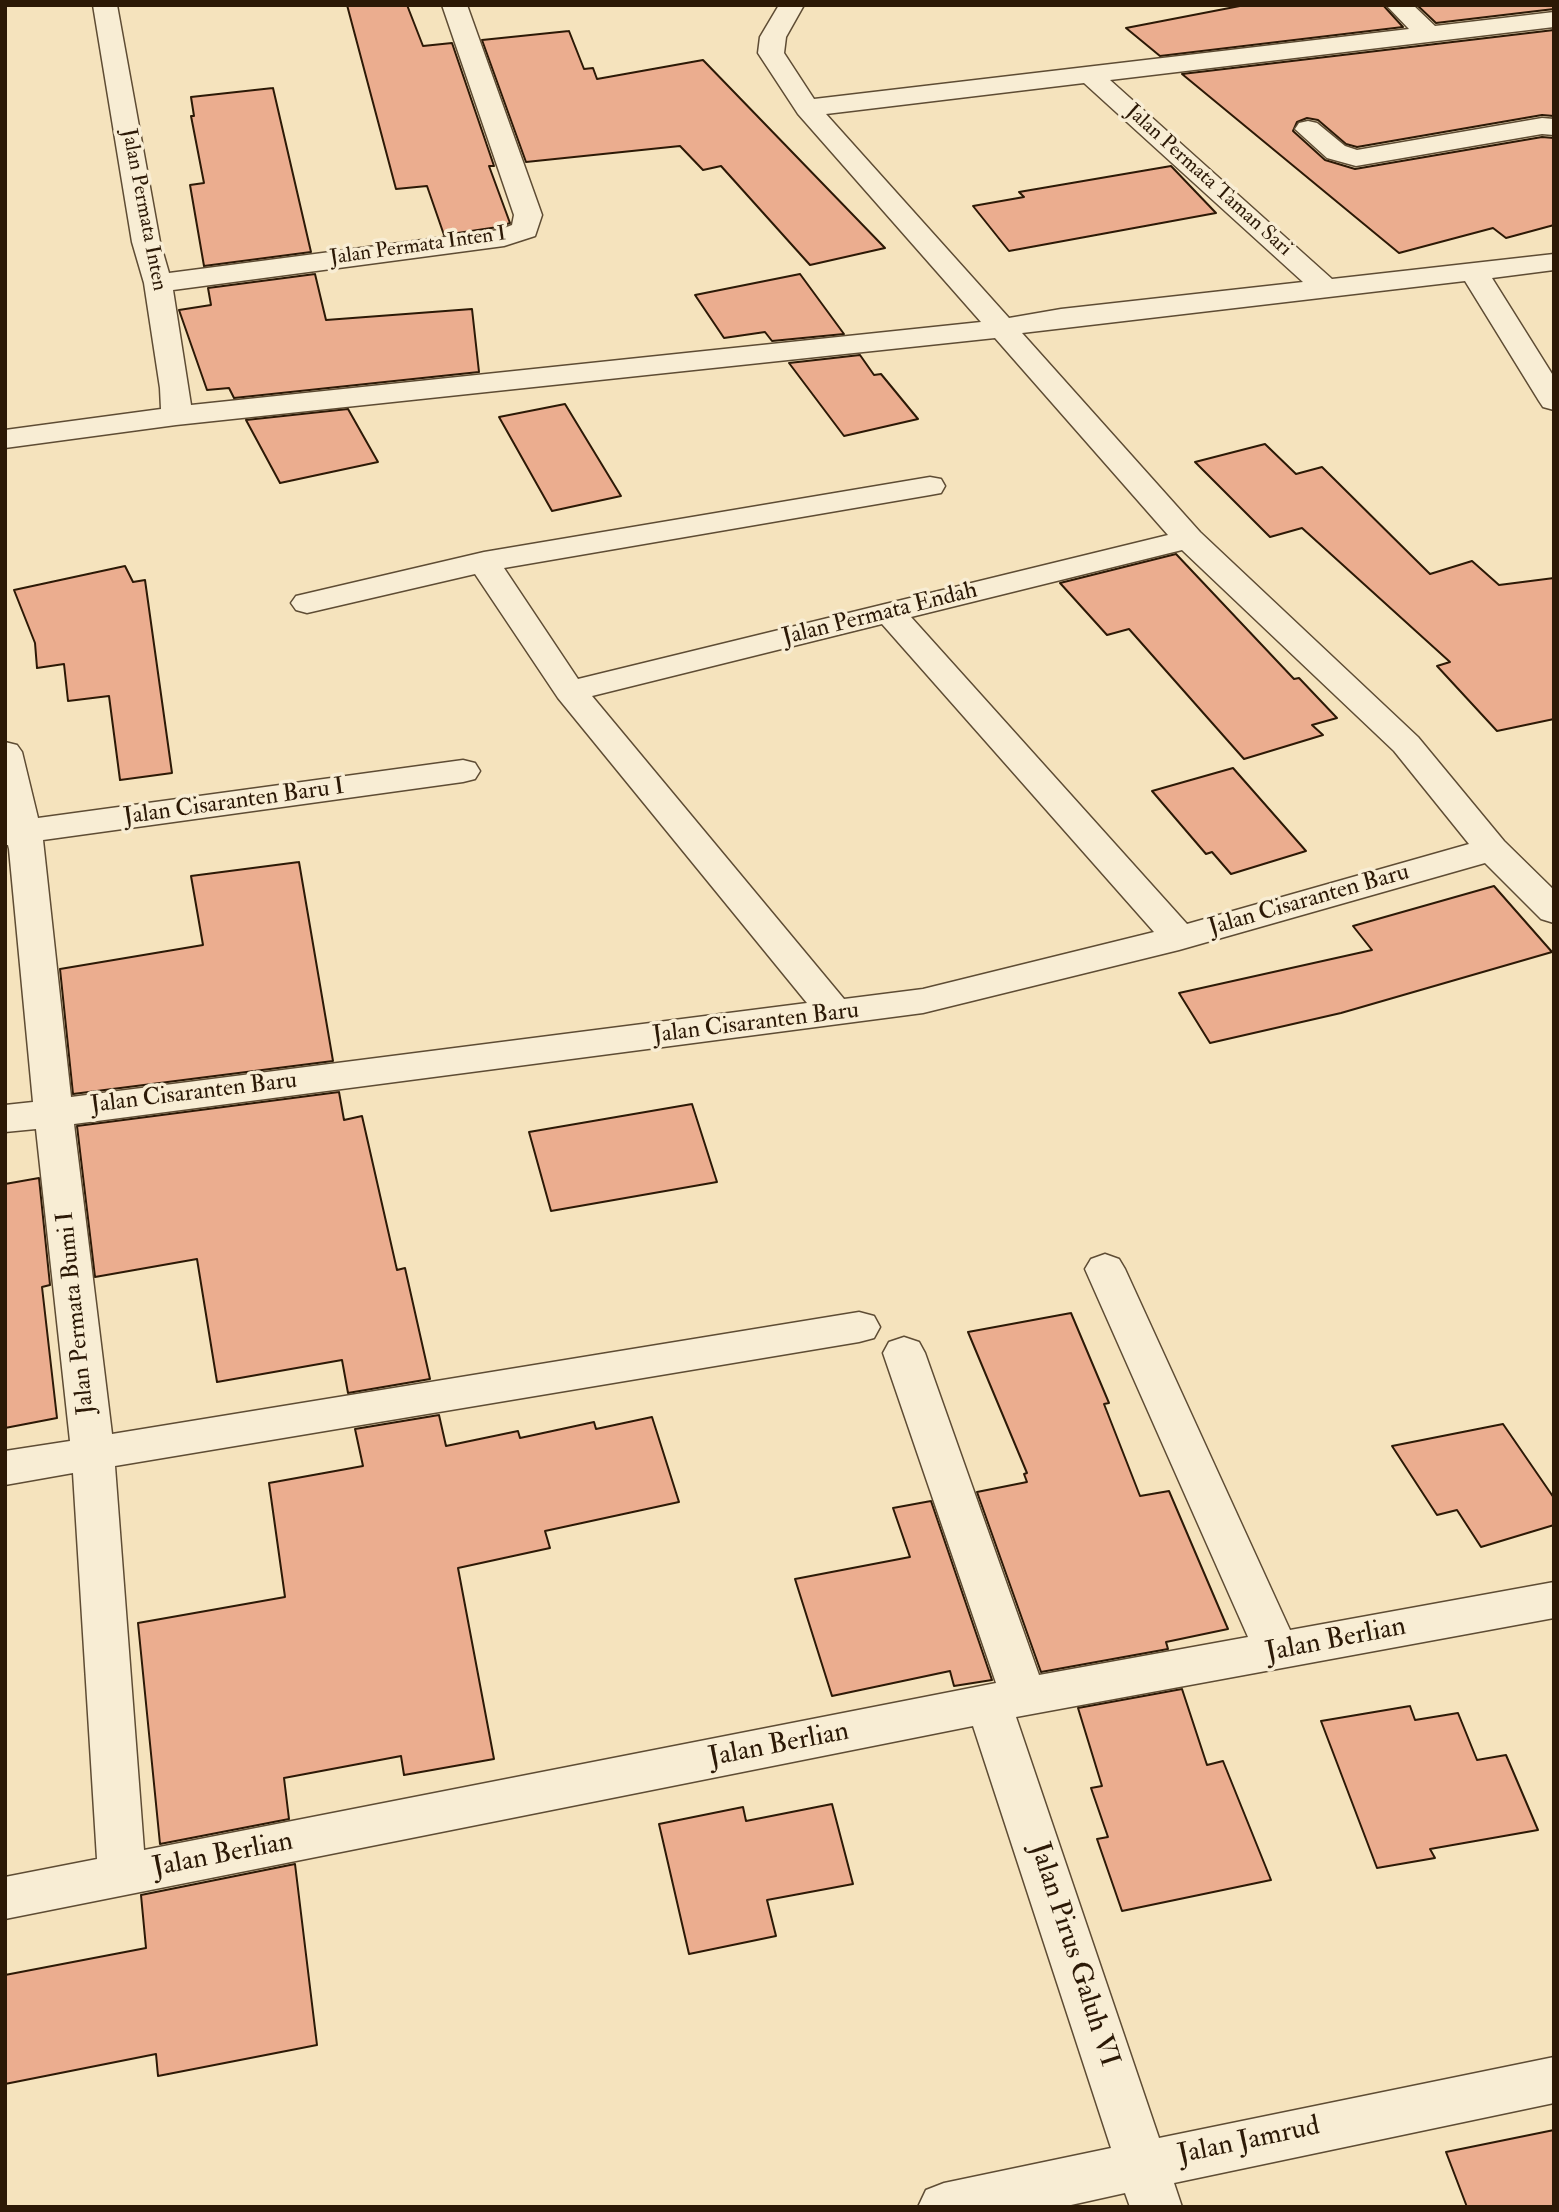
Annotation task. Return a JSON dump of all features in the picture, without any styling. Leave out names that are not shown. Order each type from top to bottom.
[{"type":"street","name":"Jalan Permata Inten","points":[[104,5],[146,242],[158,283],[175,387],[176,416]]},
{"type":"street","name":"Jalan Permata Inten I","points":[[158,283],[504,238],[525,230],[528,215],[454,5]]},
{"type":"street","points":[[792,5],[773,37],[771,53],[807,108],[1189,539],[1406,744],[1492,849],[1554,911]]},
{"type":"street","points":[[1398,5],[1430,34]]},
{"type":"street","points":[[807,108],[1554,19]]},
{"type":"street","name":"Jalan Permata Taman Sari","points":[[1089,74],[1326,288]]},
{"type":"street","points":[[1308,129],[1336,152],[1356,158],[1542,126],[1554,127]]},
{"type":"street","points":[[5,439],[176,416],[1003,328],[1061,318],[1554,262]]},
{"type":"street","points":[[1474,272],[1554,401]]},
{"type":"street","points":[[307,603],[484,562],[930,486]]},
{"type":"street","name":"Jalan Permata Endah","points":[[570,691],[1189,539]]},
{"type":"street","points":[[484,562],[524,626],[570,691],[769,929],[836,1014]]},
{"type":"street","points":[[890,613],[1179,938]]},
{"type":"street","name":"Jalan Permata Bumi I","points":[[5,752],[14,833],[27,849],[53,1112],[93,1453],[122,1876]]},
{"type":"street","name":"Jalan Cisaranten Baru I","points":[[14,833],[463,771]]},
{"type":"street","name":"Jalan Cisaranten Baru","points":[[5,1119],[923,1001],[1179,938],[1492,849]]},
{"type":"street","points":[[1105,1269],[1278,1653]]},
{"type":"street","points":[[5,1468],[859,1327]]},
{"type":"street","name":"Jalan Pirus Galuh VI","points":[[904,1353],[1149,2185]]},
{"type":"street","name":"Jalan Berlian","points":[[5,1898],[1007,1701],[1554,1600]]},
{"type":"street","name":"Jalan Jamrud","points":[[944,2207],[1149,2185],[1554,2080]]},
{"type":"building","points":[[347,5],[407,5],[423,46],[452,43],[494,166],[489,166],[510,223],[444,235],[427,186],[396,189]]},
{"type":"building","points":[[1245,5],[1383,5],[1403,27],[1160,56],[1126,28]]},
{"type":"building","points":[[1417,5],[1554,5],[1554,9],[1436,23]]},
{"type":"building","points":[[1554,30],[1554,116],[1542,115],[1357,147],[1346,144],[1318,120],[1307,118],[1297,122],[1293,131],[1325,160],[1355,169],[1542,137],[1554,138],[1554,225],[1506,238],[1493,228],[1399,253],[1182,74]]},
{"type":"building","points":[[569,31],[584,69],[593,68],[597,79],[703,60],[885,248],[810,265],[721,166],[703,170],[680,146],[526,162],[482,40]]},
{"type":"building","points":[[273,88],[311,252],[204,266],[190,185],[204,183],[191,116],[194,116],[191,97]]},
{"type":"building","points":[[1171,166],[1216,213],[1009,251],[973,206],[1024,197],[1019,192]]},
{"type":"building","points":[[315,274],[326,320],[472,309],[479,372],[234,398],[229,388],[207,390],[179,310],[211,305],[208,288]]},
{"type":"building","points":[[800,274],[844,334],[772,341],[765,332],[724,338],[695,295]]},
{"type":"building","points":[[860,355],[874,375],[881,374],[918,419],[844,436],[789,363]]},
{"type":"building","points":[[565,404],[621,496],[552,511],[499,417]]},
{"type":"building","points":[[348,409],[378,462],[280,483],[246,420]]},
{"type":"building","points":[[1265,444],[1296,474],[1322,467],[1430,574],[1472,561],[1499,585],[1554,578],[1554,719],[1497,731],[1437,666],[1450,662],[1302,528],[1270,537],[1195,462]]},
{"type":"building","points":[[1176,554],[1294,679],[1299,678],[1337,718],[1312,725],[1323,735],[1244,759],[1129,629],[1107,635],[1060,583]]},
{"type":"building","points":[[125,566],[133,582],[145,580],[172,773],[120,780],[109,696],[68,701],[64,664],[37,668],[35,643],[14,590]]},
{"type":"building","points":[[1233,768],[1306,851],[1231,874],[1212,852],[1206,854],[1152,791]]},
{"type":"building","points":[[299,862],[333,1061],[73,1094],[60,969],[203,945],[191,876]]},
{"type":"building","points":[[1494,886],[1552,952],[1341,1013],[1210,1043],[1179,993],[1372,950],[1353,926]]},
{"type":"building","points":[[339,1092],[344,1120],[362,1116],[397,1270],[405,1268],[430,1379],[348,1393],[342,1360],[217,1382],[197,1259],[95,1277],[77,1126]]},
{"type":"building","points":[[692,1104],[717,1182],[551,1211],[529,1132]]},
{"type":"building","points":[[39,1178],[50,1285],[42,1287],[57,1418],[5,1428],[5,1184]]},
{"type":"building","points":[[1071,1313],[1109,1403],[1104,1404],[1140,1496],[1169,1491],[1228,1629],[1166,1642],[1168,1649],[1041,1672],[977,1492],[1027,1482],[1024,1474],[1027,1473],[968,1332]]},
{"type":"building","points":[[439,1415],[446,1446],[518,1431],[520,1438],[594,1422],[596,1429],[652,1417],[679,1502],[545,1531],[550,1548],[458,1568],[494,1759],[404,1775],[401,1756],[284,1778],[289,1819],[160,1844],[138,1623],[285,1597],[269,1483],[363,1466],[355,1429]]},
{"type":"building","points":[[1503,1424],[1554,1498],[1554,1525],[1481,1547],[1457,1510],[1437,1515],[1392,1446]]},
{"type":"building","points":[[931,1501],[992,1680],[954,1686],[950,1671],[832,1696],[795,1579],[910,1557],[893,1508]]},
{"type":"building","points":[[1182,1689],[1207,1765],[1223,1761],[1271,1880],[1122,1911],[1097,1839],[1108,1837],[1091,1788],[1102,1786],[1078,1708]]},
{"type":"building","points":[[1410,1706],[1415,1720],[1458,1713],[1477,1760],[1506,1755],[1538,1830],[1430,1849],[1435,1858],[1377,1868],[1321,1721]]},
{"type":"building","points":[[832,1804],[853,1884],[767,1900],[776,1936],[689,1954],[659,1824],[743,1807],[746,1821]]},
{"type":"building","points":[[295,1864],[317,2045],[158,2076],[156,2054],[5,2084],[5,1975],[146,1948],[141,1895]]},
{"type":"building","points":[[1554,2130],[1554,2207],[1467,2207],[1446,2152]]}]
